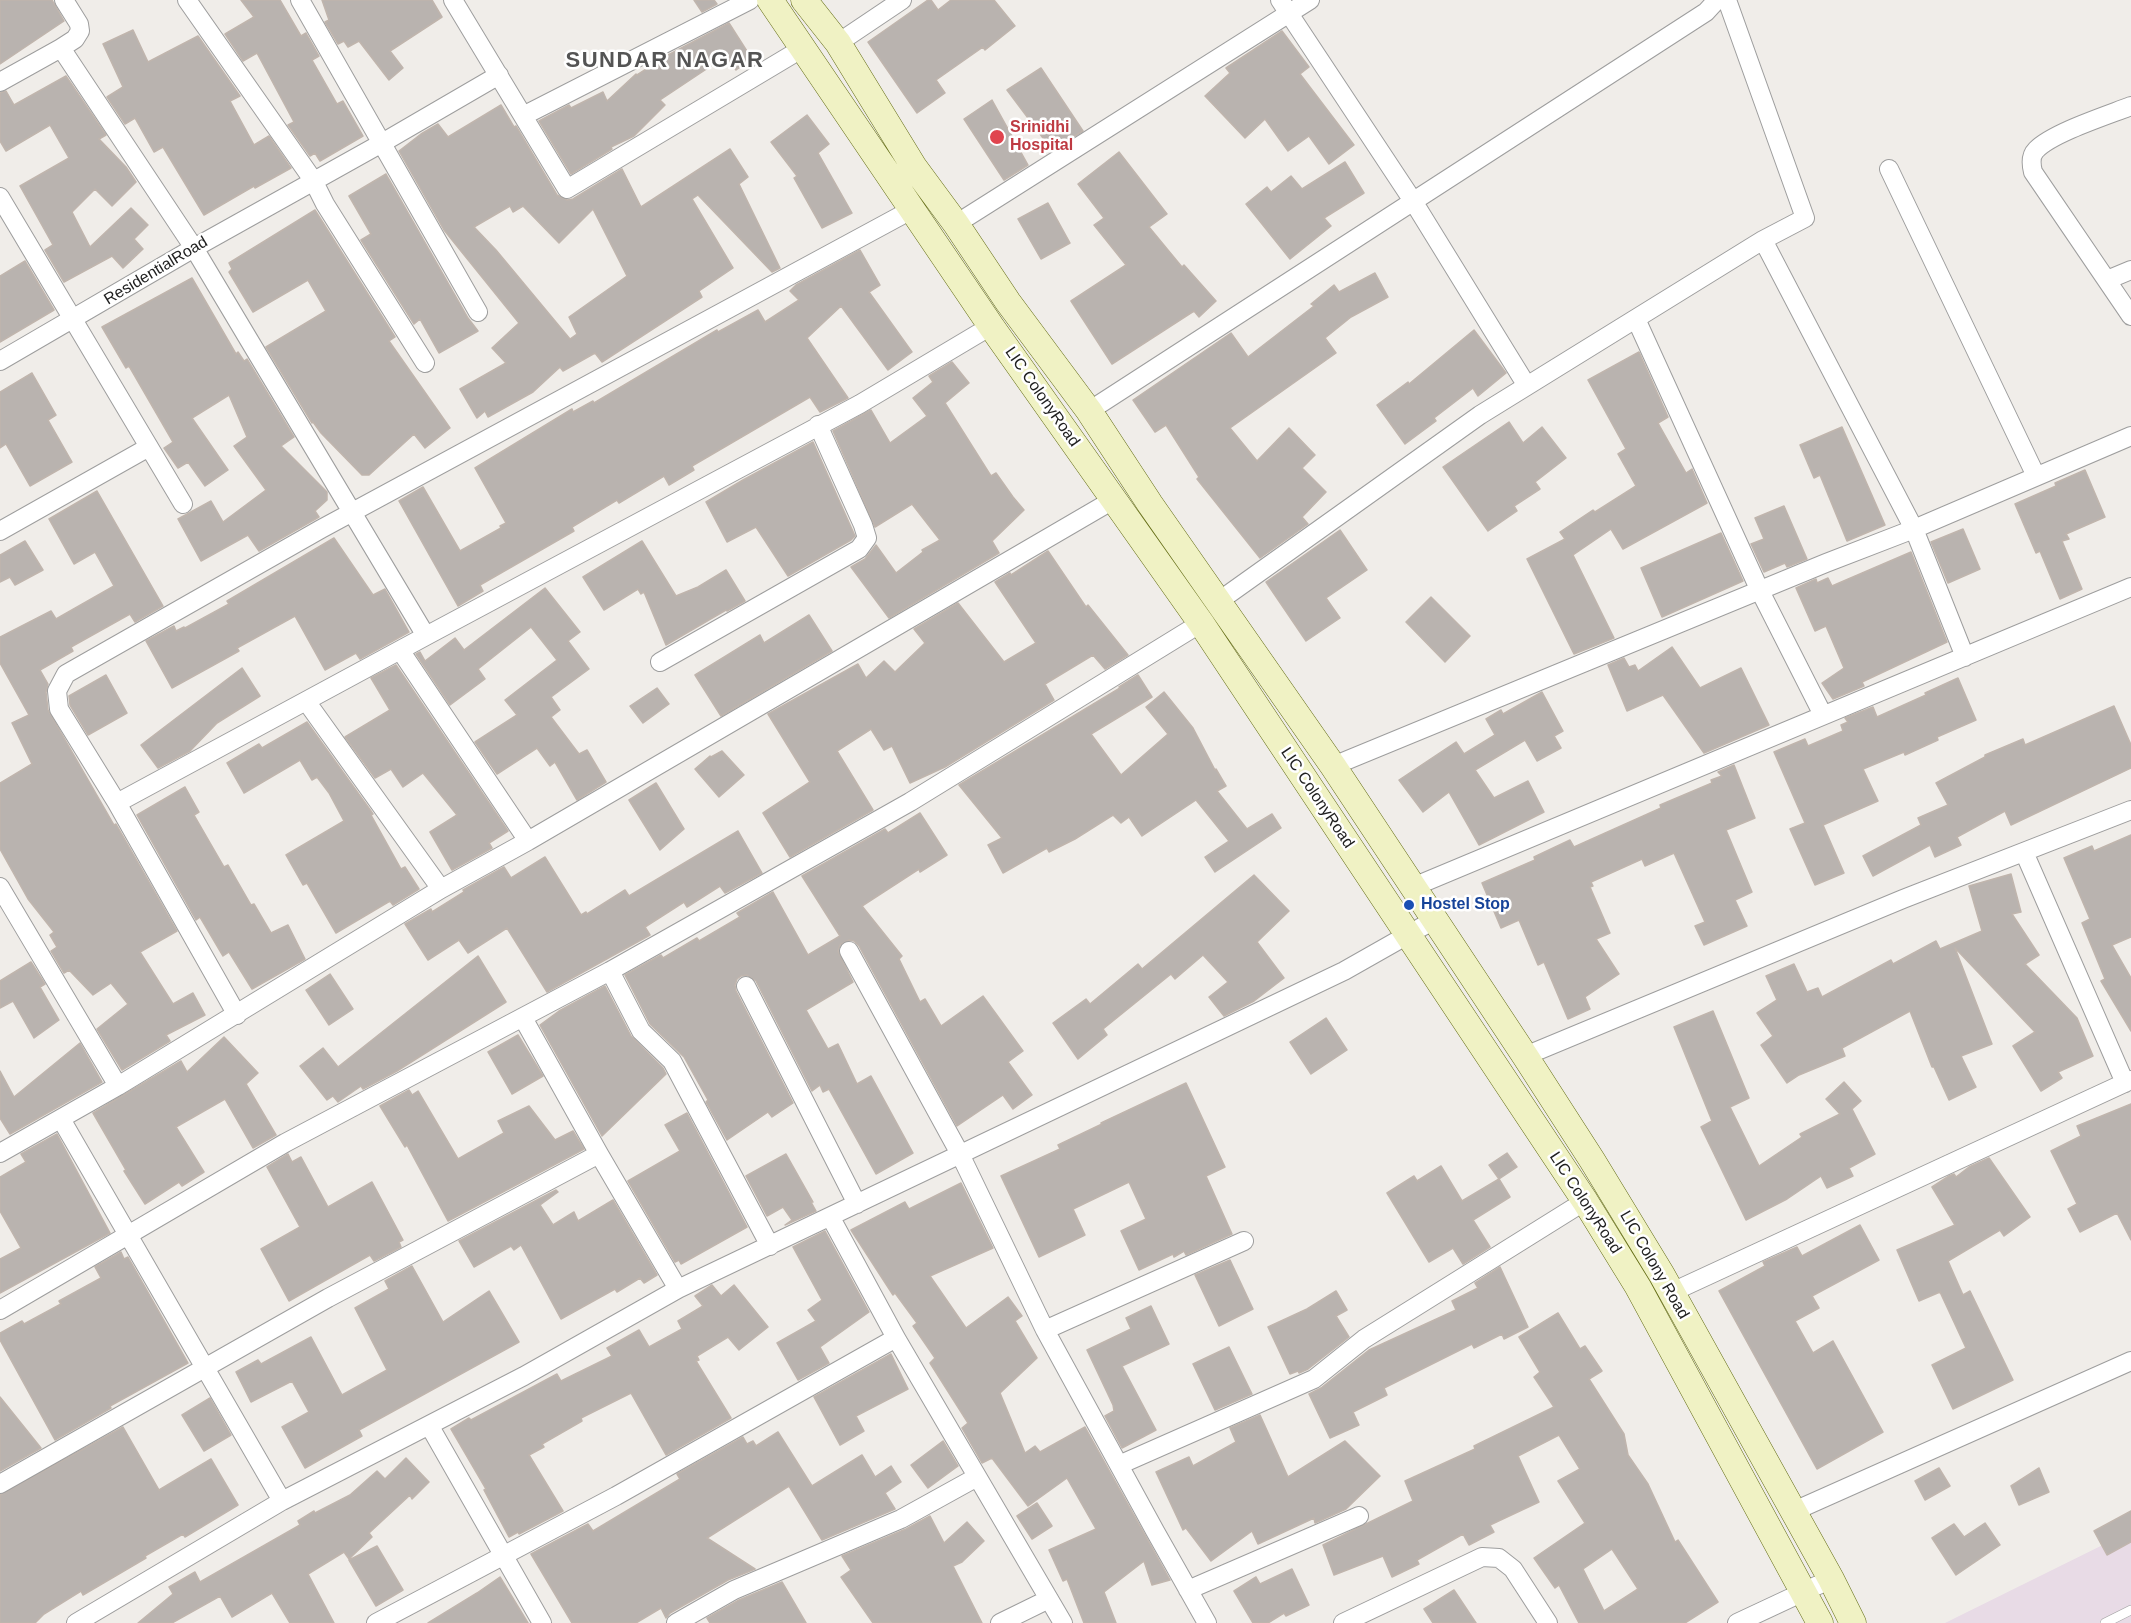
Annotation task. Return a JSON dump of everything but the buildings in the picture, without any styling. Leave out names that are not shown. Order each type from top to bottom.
[{"type":"main road","name":"LIC ColonyRoad","points":[[770,0],[991,326],[1201,623],[1585,1201],[1638,1287],[1820,1623]]},
{"type":"main road","name":"LIC ColonyRoad","points":[[804,0],[838,43],[914,166],[1008,302],[1089,411],[1150,504],[1333,766],[1434,920]]},
{"type":"main road","points":[[1084,458],[1109,441]]},
{"type":"main road","name":"LIC Colony Road","points":[[1434,920],[1592,1160],[1666,1284],[1831,1579],[1853,1623]]},
{"type":"main road","points":[[1638,1287],[1666,1284]]},
{"type":"street","points":[[0,82],[75,39],[80,31],[79,24],[64,0]]},
{"type":"street","points":[[187,0],[313,180],[425,363]]},
{"type":"street","points":[[300,0],[478,312]]},
{"type":"street","points":[[453,0],[567,189],[803,48]]},
{"type":"street","points":[[523,116],[750,0]]},
{"type":"street","points":[[838,43],[902,0]]},
{"type":"street","points":[[956,224],[1284,7],[1310,0]]},
{"type":"street","points":[[1089,411],[1706,12],[1717,0]]},
{"type":"street","points":[[1219,601],[1480,415],[1763,240],[1804,218],[1727,0]]},
{"type":"street","points":[[1284,7],[1413,201],[1527,387]]},
{"type":"street","points":[[61,48],[194,248],[426,636]]},
{"type":"street","name":"ResidentialRoad","points":[[0,361],[498,75]]},
{"type":"street","points":[[2131,106],[2050,139],[2034,151],[2031,162],[2033,172],[2131,316]]},
{"type":"street","points":[[1889,169],[2036,476]]},
{"type":"street","points":[[0,197],[183,504]]},
{"type":"street","points":[[237,1015],[117,803],[59,709],[57,691],[66,674],[352,513],[913,209]]},
{"type":"street","points":[[1763,240],[1914,529],[1965,657]]},
{"type":"street","points":[[2107,280],[2131,270]]},
{"type":"street","points":[[1636,319],[1760,591],[1823,716]]},
{"type":"street","points":[[117,803],[860,404],[991,326]]},
{"type":"street","points":[[660,662],[859,549],[867,538],[818,425]]},
{"type":"street","points":[[1333,766],[1914,529],[2131,436]]},
{"type":"street","points":[[0,531],[149,447]]},
{"type":"street","points":[[0,1153],[237,1015],[441,889],[528,842],[1113,500]]},
{"type":"street","points":[[1413,887],[2131,587]]},
{"type":"street","points":[[0,1310],[285,1143],[610,971],[910,802],[1201,623]]},
{"type":"street","points":[[400,650],[528,842]]},
{"type":"street","points":[[306,701],[441,889]]},
{"type":"street","points":[[1525,1056],[1903,899],[2131,810]]},
{"type":"street","points":[[1666,1284],[2128,1082],[2024,852]]},
{"type":"street","points":[[0,886],[118,1086]]},
{"type":"street","points":[[76,1623],[282,1501],[524,1376],[678,1290],[1344,971],[1434,920]]},
{"type":"street","points":[[849,951],[960,1154],[1045,1330],[1207,1623]]},
{"type":"street","points":[[610,971],[641,1031],[672,1061],[770,1246]]},
{"type":"street","points":[[746,986],[857,1204]]},
{"type":"street","points":[[523,1017],[599,1155],[678,1290]]},
{"type":"street","points":[[61,1119],[282,1501]]},
{"type":"street","points":[[0,1484],[328,1298],[599,1155]]},
{"type":"street","points":[[1119,1466],[1314,1379],[1364,1339],[1585,1201]]},
{"type":"street","points":[[831,1218],[896,1338],[1063,1623]]},
{"type":"street","points":[[1045,1330],[1244,1241]]},
{"type":"street","points":[[376,1623],[616,1496],[896,1338]]},
{"type":"street","points":[[1792,1512],[2131,1361]]},
{"type":"street","points":[[429,1425],[542,1623]]},
{"type":"street","points":[[676,1623],[734,1590],[901,1519],[977,1477]]},
{"type":"street","points":[[1188,1590],[1359,1516]]},
{"type":"street","points":[[1343,1623],[1482,1557],[1499,1558],[1512,1569],[1548,1623]]},
{"type":"street","points":[[1737,1623],[1831,1579]]},
{"type":"street","points":[[1000,1623],[1049,1599]]},
{"type":"lane","points":[[2106,1623],[2131,1610]]},
{"type":"shaded area","points":[[2131,1531],[2131,1623],[1945,1623]]},
{"type":"place","name":"Srinidhi Hospital","points":[[997,137]]},
{"type":"place","name":"Hostel Stop","points":[[1409,905]]},
{"type":"district","name":"SUNDAR NAGAR","points":[[665,61]]}]
